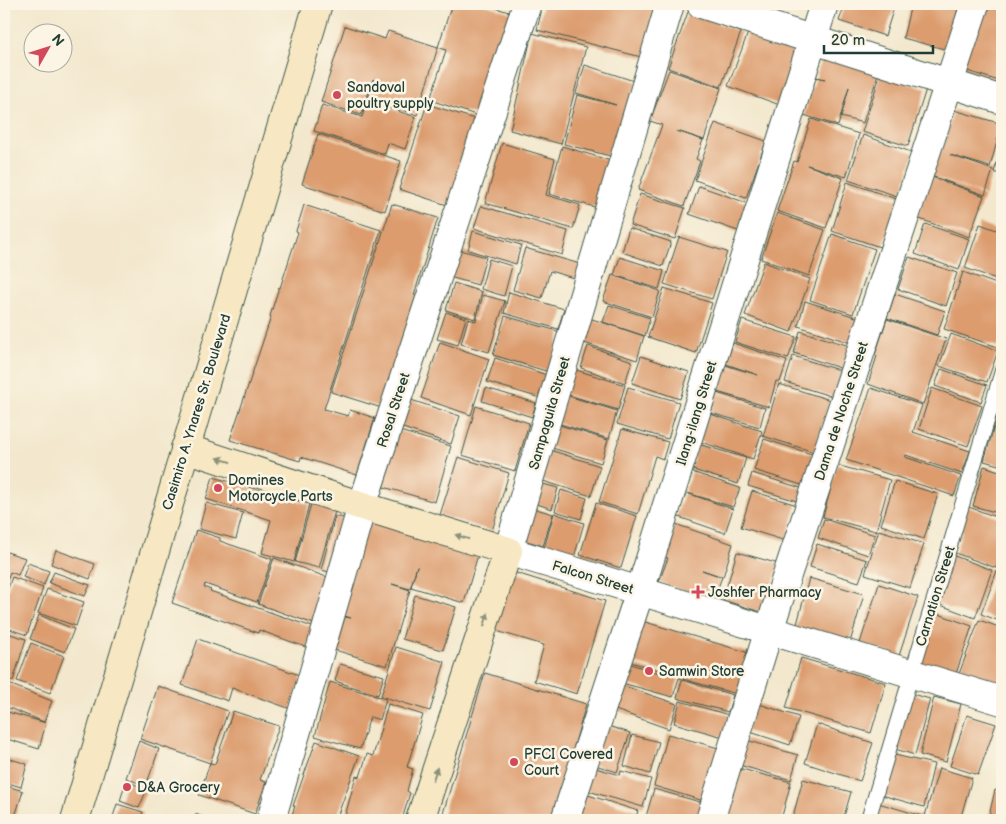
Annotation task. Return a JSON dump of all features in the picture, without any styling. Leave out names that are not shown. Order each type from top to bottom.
[{"type":"main road","name":"Casimiro A. Ynares Sr. Boulevard","points":[[75,820],[318,4]]},
{"type":"main road","name":"Falcon Street","points":[[185,448],[508,552]]},
{"type":"main road","name":"Sampaguita Street","points":[[420,820],[508,552]]},
{"type":"street","name":"Rosal Street","points":[[271,820],[362,506],[527,4]]},
{"type":"street","name":"Sampaguita Street","points":[[508,552],[670,4]]},
{"type":"street","points":[[701,4],[1002,100]]},
{"type":"street","name":"Ilang-ilang Street","points":[[565,820],[640,591],[824,4]]},
{"type":"street","name":"Dama de Noche Street","points":[[710,820],[769,630],[975,4]]},
{"type":"street","name":"Falcon Street","points":[[508,552],[1002,700]]},
{"type":"lane","name":"Carnation Street","points":[[868,820],[1002,371]]},
{"type":"building","points":[[372,4],[391,4],[389,10]]},
{"type":"building","points":[[452,4],[483,4],[512,13],[479,116],[430,100],[446,50],[438,47]]},
{"type":"building","points":[[543,4],[657,5],[645,58],[537,30]]},
{"type":"building","points":[[845,4],[895,4],[885,36],[839,21]]},
{"type":"building","points":[[911,4],[959,4],[948,50],[903,38]]},
{"type":"building","points":[[983,4],[1002,4],[1002,82],[958,68]]},
{"type":"building","points":[[688,12],[741,32],[721,87],[668,68]]},
{"type":"building","points":[[345,26],[385,39],[388,31],[438,47],[417,115],[368,98],[373,79],[361,115],[321,102]]},
{"type":"building","points":[[749,30],[808,51],[788,108],[728,86]]},
{"type":"building","points":[[532,33],[586,47],[561,144],[510,130]]},
{"type":"building","points":[[822,57],[878,74],[863,123],[841,117],[849,87],[838,126],[804,115]]},
{"type":"building","points":[[585,65],[637,82],[614,157],[564,144],[577,95],[616,105],[576,93]]},
{"type":"building","points":[[669,70],[721,88],[704,140],[677,131],[703,140],[696,159],[700,161],[684,206],[638,190],[662,125],[650,121]]},
{"type":"building","points":[[880,75],[926,89],[908,146],[862,132]]},
{"type":"building","points":[[367,101],[416,117],[405,149],[388,143],[385,154],[314,131],[322,105],[362,117]]},
{"type":"building","points":[[427,104],[478,120],[450,206],[399,189]]},
{"type":"building","points":[[954,110],[1002,124],[990,167],[950,155],[993,170],[985,195],[931,176],[941,152]]},
{"type":"building","points":[[811,119],[859,134],[846,177],[807,165],[843,178],[826,228],[777,211],[794,161],[797,162]]},
{"type":"building","points":[[715,123],[766,141],[746,198],[695,180]]},
{"type":"building","points":[[318,134],[401,161],[385,211],[302,184]]},
{"type":"building","points":[[863,135],[914,153],[900,197],[848,180]]},
{"type":"building","points":[[502,143],[555,159],[546,195],[580,205],[573,229],[485,203]]},
{"type":"building","points":[[562,146],[611,161],[598,208],[549,194]]},
{"type":"building","points":[[1002,147],[1002,175],[994,172]]},
{"type":"building","points":[[932,177],[984,196],[969,237],[917,218]]},
{"type":"building","points":[[847,182],[899,200],[883,248],[832,231]]},
{"type":"building","points":[[699,186],[747,203],[738,231],[689,214]]},
{"type":"building","points":[[640,194],[685,208],[675,239],[630,225]]},
{"type":"building","points":[[392,204],[438,218],[414,295],[418,296],[388,410],[331,392]]},
{"type":"building","points":[[304,205],[381,230],[324,409],[348,416],[350,410],[375,418],[357,475],[301,457],[300,461],[230,440],[298,232],[296,231]]},
{"type":"building","points":[[481,206],[568,231],[562,255],[474,228]]},
{"type":"building","points":[[777,213],[825,230],[809,276],[761,259]]},
{"type":"building","points":[[925,224],[969,239],[959,270],[915,254]]},
{"type":"building","points":[[980,224],[1002,232],[1002,281],[965,268]]},
{"type":"building","points":[[629,228],[671,242],[663,266],[622,252]]},
{"type":"building","points":[[473,231],[521,245],[516,264],[468,250]]},
{"type":"building","points":[[832,234],[875,249],[853,314],[810,300]]},
{"type":"building","points":[[679,237],[727,252],[712,299],[664,284]]},
{"type":"building","points":[[525,248],[580,264],[577,279],[550,271],[542,298],[513,290]]},
{"type":"building","points":[[456,249],[486,257],[478,285],[449,277]]},
{"type":"building","points":[[620,257],[664,271],[659,289],[614,275]]},
{"type":"building","points":[[909,257],[957,273],[946,306],[898,289]]},
{"type":"building","points":[[489,259],[512,266],[504,296],[481,289]]},
{"type":"building","points":[[764,262],[810,279],[791,332],[745,315]]},
{"type":"building","points":[[963,272],[1002,286],[1002,334],[998,347],[944,329]]},
{"type":"building","points":[[612,275],[660,291],[652,317],[603,301]]},
{"type":"building","points":[[454,283],[482,292],[475,319],[446,310]]},
{"type":"building","points":[[664,288],[712,303],[696,353],[648,337]]},
{"type":"building","points":[[509,292],[564,309],[558,329],[504,313]]},
{"type":"building","points":[[895,294],[945,311],[937,335],[887,318]]},
{"type":"building","points":[[483,295],[505,301],[489,352],[461,344],[468,319],[476,321]]},
{"type":"building","points":[[805,301],[859,318],[851,343],[798,326]]},
{"type":"building","points":[[609,305],[650,318],[645,336],[603,322]]},
{"type":"building","points":[[446,312],[466,318],[458,345],[437,339]]},
{"type":"building","points":[[505,316],[561,332],[549,372],[493,355]]},
{"type":"building","points":[[589,318],[644,336],[637,360],[581,342]]},
{"type":"building","points":[[887,319],[946,339],[923,404],[868,384]]},
{"type":"building","points":[[742,320],[796,337],[788,359],[735,342]]},
{"type":"building","points":[[800,331],[850,346],[843,369],[794,353]]},
{"type":"building","points":[[951,334],[998,351],[987,382],[939,366]]},
{"type":"building","points":[[440,342],[489,359],[471,415],[421,398]]},
{"type":"building","points":[[733,343],[787,361],[780,382],[776,381],[769,407],[717,392],[725,365],[758,375],[726,364]]},
{"type":"building","points":[[588,346],[632,361],[625,383],[581,368]]},
{"type":"building","points":[[641,356],[689,372],[680,399],[632,383]]},
{"type":"building","points":[[793,356],[845,372],[837,398],[785,382]]},
{"type":"building","points":[[495,358],[547,375],[540,398],[487,382]]},
{"type":"building","points":[[573,369],[625,385],[618,410],[565,394]]},
{"type":"building","points":[[941,369],[987,385],[981,402],[935,386]]},
{"type":"building","points":[[779,384],[830,400],[814,452],[763,436]]},
{"type":"building","points":[[628,387],[679,402],[668,439],[617,424]]},
{"type":"building","points":[[486,388],[536,403],[532,417],[482,401]]},
{"type":"building","points":[[871,388],[922,405],[913,432],[970,451],[962,474],[906,455],[905,457],[961,476],[954,496],[846,460]]},
{"type":"building","points":[[932,388],[982,406],[968,446],[919,429]]},
{"type":"building","points":[[717,393],[765,408],[760,427],[711,413]]},
{"type":"building","points":[[565,395],[617,411],[609,439],[557,423]]},
{"type":"building","points":[[408,399],[460,416],[451,444],[400,427]]},
{"type":"building","points":[[476,406],[529,423],[515,471],[462,455]]},
{"type":"building","points":[[999,409],[1002,410],[1002,466],[984,461]]},
{"type":"building","points":[[707,413],[762,431],[753,459],[698,441]]},
{"type":"building","points":[[556,424],[608,440],[601,463],[549,447]]},
{"type":"building","points":[[393,429],[451,446],[435,502],[377,485]]},
{"type":"building","points":[[622,429],[668,442],[663,459],[655,456],[638,514],[599,502]]},
{"type":"building","points":[[764,439],[815,455],[805,486],[754,470]]},
{"type":"building","points":[[698,444],[746,458],[738,484],[690,469]]},
{"type":"building","points":[[550,450],[600,466],[591,496],[540,480]]},
{"type":"building","points":[[458,457],[509,473],[492,531],[440,515]]},
{"type":"building","points":[[837,465],[890,480],[876,531],[823,517]]},
{"type":"building","points":[[984,466],[1002,472],[1002,514],[973,506]]},
{"type":"building","points":[[692,472],[740,488],[733,507],[687,493],[733,509],[725,533],[676,516]]},
{"type":"building","points":[[752,473],[804,489],[800,502],[748,486]]},
{"type":"building","points":[[213,477],[309,504],[294,562],[262,553],[271,520],[206,499]]},
{"type":"building","points":[[895,481],[938,494],[924,539],[881,525]]},
{"type":"building","points":[[539,483],[558,488],[552,509],[534,503]]},
{"type":"building","points":[[561,490],[587,498],[581,519],[555,511]]},
{"type":"building","points":[[752,491],[797,505],[786,541],[741,527]]},
{"type":"building","points":[[206,503],[243,513],[236,539],[199,529]]},
{"type":"building","points":[[596,503],[637,516],[621,568],[580,555]]},
{"type":"building","points":[[311,504],[335,511],[319,568],[295,562]]},
{"type":"building","points":[[523,505],[553,514],[543,546],[514,537]]},
{"type":"building","points":[[966,506],[1002,519],[1002,551],[996,568],[955,553],[962,531]]},
{"type":"building","points":[[554,513],[584,523],[573,561],[543,552]]},
{"type":"building","points":[[335,516],[352,520],[338,574],[321,570]]},
{"type":"building","points":[[368,517],[479,551],[464,603],[411,587],[417,566],[410,589],[392,584],[410,590],[387,666],[335,650],[345,617],[351,618],[339,614]]},
{"type":"building","points":[[824,519],[875,535],[868,555],[818,538]]},
{"type":"building","points":[[675,524],[733,544],[723,577],[702,570],[722,577],[713,601],[659,582],[668,558],[664,557]]},
{"type":"building","points":[[196,530],[220,538],[220,541],[272,559],[257,602],[205,584],[204,587],[210,591],[315,628],[308,648],[259,630],[258,633],[172,603]]},
{"type":"building","points":[[879,530],[924,544],[910,588],[865,574]]},
{"type":"building","points":[[817,544],[867,560],[859,582],[810,567]]},
{"type":"building","points":[[56,550],[95,564],[90,579],[51,564]]},
{"type":"building","points":[[4,551],[25,558],[18,575],[10,572],[7,581],[4,580]]},
{"type":"building","points":[[737,552],[779,564],[764,613],[723,600]]},
{"type":"building","points":[[952,555],[992,570],[975,618],[935,603]]},
{"type":"building","points":[[274,558],[332,579],[317,625],[258,604]]},
{"type":"building","points":[[28,563],[49,571],[44,585],[23,577]]},
{"type":"building","points":[[510,571],[605,601],[577,694],[534,681],[544,645],[493,630]]},
{"type":"building","points":[[997,571],[1002,573],[1002,622],[981,614]]},
{"type":"building","points":[[54,572],[90,585],[85,596],[49,583]]},
{"type":"building","points":[[12,577],[43,588],[27,635],[4,627],[4,599]]},
{"type":"building","points":[[809,578],[864,594],[849,646],[796,628]]},
{"type":"building","points":[[879,584],[918,597],[899,656],[860,643]]},
{"type":"building","points":[[47,589],[84,602],[76,626],[38,613]]},
{"type":"building","points":[[415,595],[456,607],[443,650],[402,639]]},
{"type":"building","points":[[933,612],[972,626],[954,680],[915,666]]},
{"type":"building","points":[[39,615],[74,629],[65,652],[30,639]]},
{"type":"building","points":[[979,620],[1002,628],[1002,690],[959,674]]},
{"type":"building","points":[[642,621],[756,655],[744,696],[679,678],[673,697],[622,683],[627,663],[663,674],[663,671],[630,662]]},
{"type":"building","points":[[4,632],[26,639],[13,681],[4,678]]},
{"type":"building","points":[[198,639],[302,676],[291,709],[232,688],[228,701],[182,685]]},
{"type":"building","points":[[31,643],[64,656],[50,693],[17,681]]},
{"type":"building","points":[[396,647],[445,662],[430,711],[381,696]]},
{"type":"building","points":[[801,658],[886,683],[871,733],[786,708]]},
{"type":"building","points":[[340,664],[384,676],[378,695],[335,681]]},
{"type":"building","name":"PFCI Covered Court","points":[[485,673],[586,704],[553,820],[441,820]]},
{"type":"building","points":[[682,680],[733,695],[728,712],[677,698]]},
{"type":"building","points":[[4,682],[52,701],[44,722],[4,706]]},
{"type":"building","points":[[330,682],[386,699],[380,720],[370,717],[360,749],[315,736]]},
{"type":"building","points":[[615,683],[677,704],[669,729],[607,707]]},
{"type":"building","points":[[158,686],[228,711],[210,763],[140,739]]},
{"type":"building","points":[[908,693],[930,699],[915,755],[895,749]]},
{"type":"building","points":[[934,697],[961,704],[946,762],[920,755]]},
{"type":"building","points":[[680,701],[729,715],[723,737],[674,723]]},
{"type":"building","points":[[756,703],[799,717],[790,745],[747,731]]},
{"type":"building","points":[[388,704],[423,715],[407,767],[413,769],[407,791],[410,793],[402,820],[344,820],[356,776],[360,777],[367,754],[373,756]]},
{"type":"building","points":[[4,711],[46,723],[39,749],[4,738]]},
{"type":"building","points":[[233,711],[279,726],[260,780],[266,782],[255,814],[199,795],[210,763],[215,764]]},
{"type":"building","points":[[967,715],[996,724],[978,775],[950,766]]},
{"type":"building","points":[[817,724],[873,743],[860,781],[805,763]]},
{"type":"building","points":[[605,725],[630,733],[617,772],[592,764]]},
{"type":"building","points":[[668,734],[722,749],[707,802],[654,786]]},
{"type":"building","points":[[632,735],[659,742],[650,774],[624,766]]},
{"type":"building","points":[[746,740],[798,755],[791,780],[739,765]]},
{"type":"building","points":[[139,741],[159,749],[146,786],[126,778]]},
{"type":"building","points":[[316,741],[359,756],[336,820],[290,820],[295,806],[293,806]]},
{"type":"building","points":[[890,754],[934,764],[924,807],[878,794]]},
{"type":"building","points":[[4,757],[27,764],[21,787],[4,782]]},
{"type":"building","points":[[592,767],[620,775],[621,771],[651,779],[643,807],[585,790]]},
{"type":"building","points":[[734,767],[791,782],[781,820],[722,820]]},
{"type":"building","points":[[939,768],[972,778],[960,820],[938,820],[925,816]]},
{"type":"building","points":[[803,779],[851,792],[843,820],[792,820]]},
{"type":"building","points":[[126,781],[147,789],[139,808],[120,801]]},
{"type":"building","points":[[4,785],[23,791],[14,820],[4,820]]},
{"type":"building","points":[[654,789],[707,804],[702,820],[645,820]]},
{"type":"building","points":[[995,790],[1002,792],[1002,820],[988,820]]},
{"type":"building","points":[[582,793],[638,811],[635,820],[589,820],[576,816]]},
{"type":"building","points":[[875,802],[922,816],[920,820],[870,820]]},
{"type":"building","points":[[117,804],[143,812],[140,820],[112,820]]},
{"type":"building","points":[[195,814],[212,820],[193,820]]},
{"type":"place","name":"Sandoval poultry supply","points":[[337,95]]},
{"type":"place","name":"Domines Motorcycle Parts","points":[[218,488]]},
{"type":"place","name":"Joshfer Pharmacy","points":[[698,592]]},
{"type":"place","name":"Samwin Store","points":[[649,671]]},
{"type":"place","name":"PFCI Covered Court","points":[[514,762]]},
{"type":"place","name":"D&A Grocery","points":[[127,787]]}]
